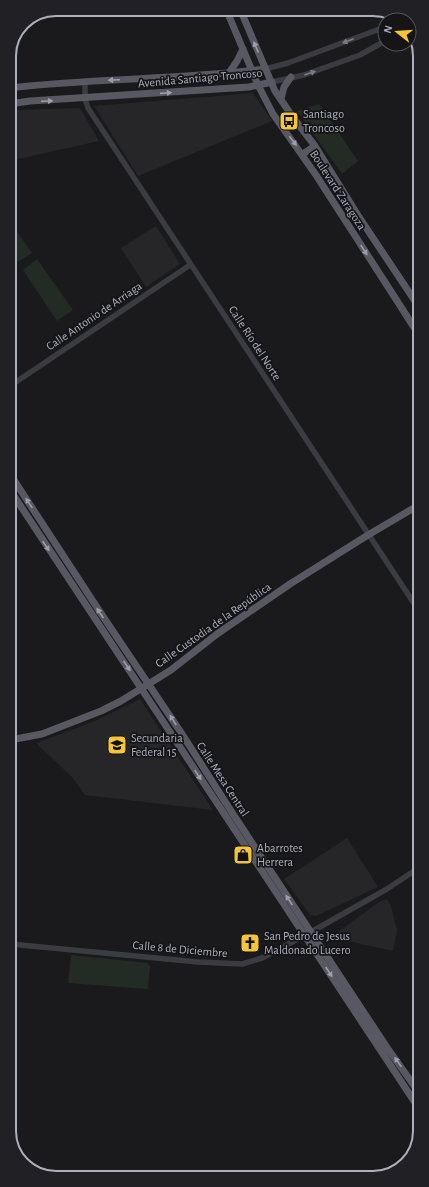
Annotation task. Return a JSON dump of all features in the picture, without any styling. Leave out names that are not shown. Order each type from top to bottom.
[{"type":"main road","name":"Boulevard Zaragoza","points":[[229,16],[258,85],[278,122],[303,154],[413,327]]},
{"type":"main road","name":"Boulevard Zaragoza","points":[[243,16],[265,68],[281,99],[316,146],[356,211],[413,298]]},
{"type":"main road","points":[[228,73],[237,61],[243,49]]},
{"type":"main road","name":"Avenida Santiago Troncoso","points":[[16,87],[228,73],[265,68]]},
{"type":"main road","points":[[281,99],[284,87],[291,77]]},
{"type":"main road","name":"Avenida Santiago Troncoso","points":[[16,103],[249,87],[272,82]]},
{"type":"main road","points":[[303,154],[316,146]]},
{"type":"main road","name":"Calle Mesa Central","points":[[16,483],[149,684],[308,934],[383,1056],[413,1100]]},
{"type":"main road","name":"Calle Mesa Central","points":[[16,499],[308,934],[413,1084]]},
{"type":"main road","name":"Calle Custodia de la República","points":[[16,739],[42,734],[82,719],[121,701],[171,670],[254,608],[368,535],[413,509]]},
{"type":"street","name":"Avenida Santiago Troncoso","points":[[265,68],[294,61],[377,31]]},
{"type":"street","name":"Avenida Santiago Troncoso","points":[[272,82],[304,75],[360,54],[377,45]]},
{"type":"street","name":"Calle Río del Norte","points":[[85,82],[85,99],[88,108],[413,602]]},
{"type":"street","name":"Calle Antonio de Arriaga","points":[[16,382],[190,265]]},
{"type":"street","name":"Calle 8 de Diciembre","points":[[16,945],[198,962],[242,964],[262,958],[308,934],[387,889],[413,872]]},
{"type":"shaded area","points":[[253,93],[272,121],[138,176],[94,106]]},
{"type":"shaded area","points":[[319,104],[358,161],[342,174],[297,111]]},
{"type":"shaded area","points":[[80,108],[99,141],[16,159],[16,110]]},
{"type":"shaded area","points":[[156,226],[180,264],[146,287],[121,248]]},
{"type":"shaded area","points":[[16,230],[32,253],[18,262],[16,259]]},
{"type":"shaded area","points":[[37,259],[73,310],[57,321],[23,270]]},
{"type":"shaded area","points":[[140,699],[213,810],[85,795],[72,777],[36,743],[95,721]]},
{"type":"shaded area","points":[[347,838],[378,887],[316,916],[310,915],[284,879]]},
{"type":"shaded area","points":[[387,899],[391,907],[397,930],[393,951],[331,937],[379,902]]},
{"type":"shaded area","points":[[71,955],[147,963],[150,966],[148,988],[68,983]]},
{"type":"place","name":"Santiago Troncoso","points":[[289,121]]},
{"type":"place","name":"Secundaria Federal 15","points":[[117,745]]},
{"type":"place","name":"Abarrotes Herrera","points":[[243,855]]},
{"type":"place","name":"San Pedro de Jesus Maldonado Lucero","points":[[250,943]]}]
